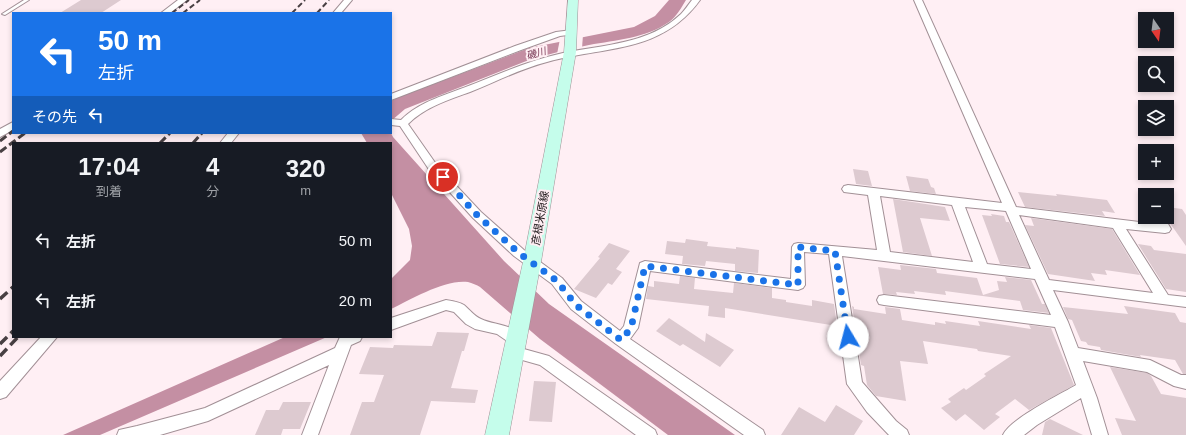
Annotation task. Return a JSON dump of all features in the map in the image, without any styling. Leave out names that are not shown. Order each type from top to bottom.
[{"type":"main road","name":"彦根米原線","points":[[497,435],[531,266],[569,53],[572,34],[573,0]]},
{"type":"street","points":[[166,12],[183,0]]},
{"type":"street","points":[[338,12],[348,0]]},
{"type":"street","points":[[696,0],[692,6],[668,28],[654,34],[620,45],[569,53],[545,60],[440,101],[414,112],[397,122],[432,166],[463,200],[531,266],[557,281],[576,305],[621,340],[757,435]]},
{"type":"street","points":[[918,0],[1041,280],[1061,322],[1100,435]]},
{"type":"street","points":[[392,97],[518,48],[559,34],[572,34]]},
{"type":"street","points":[[0,134],[12,126]]},
{"type":"street","points":[[226,142],[233,134]]},
{"type":"street","points":[[848,189],[1165,229],[1162,224]]},
{"type":"street","points":[[873,192],[884,256]]},
{"type":"street","points":[[957,202],[982,268]]},
{"type":"street","points":[[1117,224],[1164,299]]},
{"type":"street","points":[[621,340],[631,328],[645,266],[798,285],[798,247],[982,268],[1041,280],[1186,302]]},
{"type":"street","points":[[835,251],[855,384],[877,412],[901,435]]},
{"type":"street","points":[[884,300],[1061,322]]},
{"type":"street","points":[[392,324],[446,305],[458,308],[480,325],[501,329],[515,341],[649,435]]},
{"type":"street","points":[[0,392],[49,338]]},
{"type":"street","points":[[310,435],[345,341],[352,338]]},
{"type":"street","points":[[132,435],[208,414],[341,352]]},
{"type":"street","points":[[1072,353],[1150,366],[1179,381],[1186,382]]},
{"type":"street","points":[[1011,435],[1031,420],[1085,388]]},
{"type":"lane","points":[[2,13],[27,0]]},
{"type":"lane","points":[[2,13],[12,14]]},
{"type":"water","name":"磯川","points":[[669,0],[686,0],[672,20],[651,32],[630,38],[566,50],[529,60],[405,109],[392,120],[392,100],[399,97],[529,48],[634,27],[655,16]]},
{"type":"water","points":[[362,134],[392,134],[504,261],[549,304],[735,435],[668,435],[540,339],[480,287],[473,283],[459,282],[439,287],[392,308],[392,278],[410,260],[412,246],[409,229],[392,195],[392,142],[366,142]]},
{"type":"water","points":[[283,338],[325,338],[100,435],[63,435]]},
{"type":"pier","points":[[583,34],[582,49],[557,54],[560,39]]},
{"type":"building","points":[[81,0],[121,0],[103,12],[62,12]]},
{"type":"building","points":[[853,169],[868,171],[872,186],[856,184]]},
{"type":"building","points":[[906,176],[928,179],[936,194],[910,191]]},
{"type":"building","points":[[1018,192],[1057,196],[1056,194],[1107,200],[1115,213],[1102,211],[1105,216],[1025,207]]},
{"type":"building","points":[[893,199],[945,207],[950,221],[920,218],[932,256],[903,252]]},
{"type":"building","points":[[1174,208],[1182,209],[1186,215],[1186,246],[1171,224],[1174,224]]},
{"type":"building","points":[[991,214],[1004,216],[1006,222],[1009,222],[1029,267],[1000,264],[982,215],[992,216]]},
{"type":"building","points":[[1031,218],[1112,229],[1140,275],[1105,270],[1107,275],[1091,273],[1095,281],[1048,274],[1025,225],[1034,226]]},
{"type":"building","points":[[686,239],[708,242],[707,246],[736,249],[736,247],[759,250],[758,273],[735,271],[735,264],[706,261],[705,266],[682,264],[683,256],[665,254],[667,241],[685,243]]},
{"type":"building","points":[[609,243],[630,251],[616,269],[622,272],[612,285],[608,283],[596,298],[574,289],[600,258],[598,257]]},
{"type":"building","points":[[1138,244],[1151,246],[1154,250],[1186,254],[1186,292],[1166,289]]},
{"type":"building","points":[[900,265],[936,269],[937,273],[977,278],[983,295],[999,290],[997,281],[1007,282],[1005,277],[1031,280],[1042,304],[1045,304],[1049,313],[1023,310],[1020,301],[945,291],[946,295],[914,291],[915,294],[896,292],[897,295],[883,294],[878,267],[901,270]]},
{"type":"building","points":[[680,276],[695,278],[694,289],[733,293],[734,283],[772,288],[772,298],[786,300],[786,302],[812,306],[812,300],[834,304],[837,326],[725,308],[725,318],[708,316],[709,306],[646,299],[648,286],[654,287],[654,281],[679,284]]},
{"type":"building","points":[[852,306],[854,309],[886,314],[885,307],[900,309],[902,320],[935,325],[935,322],[946,324],[945,321],[980,326],[978,321],[1031,329],[1029,325],[1051,328],[1074,385],[1029,410],[1015,399],[995,414],[1000,417],[984,430],[965,414],[956,421],[941,408],[951,402],[948,399],[964,388],[966,390],[986,376],[984,374],[1011,356],[923,341],[928,364],[900,361],[906,401],[876,396],[867,385],[864,366],[861,365]]},
{"type":"building","points":[[1124,306],[1175,313],[1180,322],[1186,323],[1186,374],[1183,374],[1175,360],[1140,355],[1141,357],[1101,350],[1100,347],[1088,345],[1086,342],[1081,341],[1072,320],[1068,319],[1063,307],[1128,314]]},
{"type":"building","points":[[669,318],[705,342],[706,333],[734,350],[720,367],[683,344],[680,346],[656,331]]},
{"type":"building","points":[[437,332],[469,333],[451,388],[478,390],[475,403],[431,401],[420,435],[350,435],[362,402],[374,402],[384,375],[359,374],[370,347],[393,348],[394,345],[432,346]]},
{"type":"building","points":[[1110,367],[1147,373],[1151,376],[1161,394],[1186,398],[1186,435],[1122,435],[1115,418],[1136,421]]},
{"type":"building","points":[[534,381],[556,382],[552,422],[529,421]]},
{"type":"building","points":[[283,402],[311,402],[300,429],[283,429],[281,435],[255,435],[266,410],[279,410]]},
{"type":"building","points":[[836,405],[863,421],[854,435],[781,435],[799,407],[825,422]]},
{"type":"building","points":[[1050,419],[1083,435],[1042,435],[1045,422]]},
{"type":"railway","points":[[173,12],[189,0]]},
{"type":"railway","points":[[184,12],[200,0]]},
{"type":"railway","points":[[293,12],[305,0]]},
{"type":"railway","points":[[318,12],[329,0]]},
{"type":"railway","points":[[0,141],[12,132]]},
{"type":"railway","points":[[13,142],[24,134]]},
{"type":"railway","points":[[161,142],[169,134]]},
{"type":"railway","points":[[194,142],[201,134]]},
{"type":"railway","points":[[0,152],[12,143]]},
{"type":"railway","points":[[0,299],[12,288]]},
{"type":"railway","points":[[0,344],[12,332]]},
{"type":"railway","points":[[0,356],[17,338]]},
{"type":"route","points":[[443,177],[477,215],[519,253],[557,281],[576,305],[621,340],[631,328],[645,266],[798,285],[798,247],[835,251],[848,337]]}]
